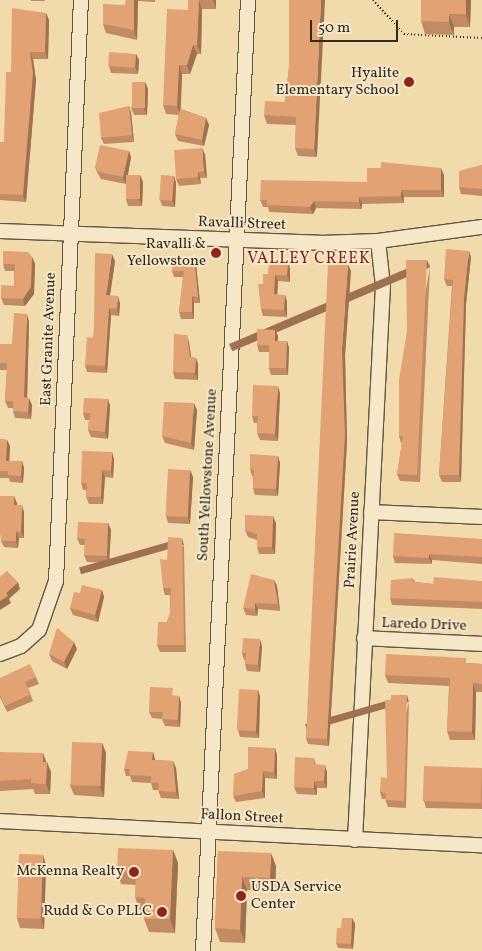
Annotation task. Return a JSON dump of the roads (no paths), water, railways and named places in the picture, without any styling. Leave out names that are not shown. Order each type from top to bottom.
[{"type":"street","name":"East Granite Avenue","points":[[0,654],[21,646],[39,630],[56,581],[81,0]]},
{"type":"street","name":"South Yellowstone Avenue","points":[[203,951],[248,0]]},
{"type":"street","name":"Ravalli Street","points":[[0,230],[70,234],[378,242],[482,227]]},
{"type":"street","name":"Prairie Avenue","points":[[355,840],[383,286],[378,242]]},
{"type":"street","points":[[371,512],[482,517]]},
{"type":"street","name":"Laredo Drive","points":[[364,638],[482,644]]},
{"type":"street","name":"Fallon Street","points":[[0,822],[482,845]]},
{"type":"place","name":"Hyalite Elementary School","points":[[409,82]]},
{"type":"place","name":"Ravalli & Yellowstone","points":[[216,253]]},
{"type":"place","name":"McKenna Realty","points":[[134,872]]},
{"type":"place","name":"USDA Service Center","points":[[241,896]]},
{"type":"place","name":"Rudd & Co PLLC","points":[[162,912]]},
{"type":"district","name":"VALLEY CREEK","points":[[309,259]]}]
